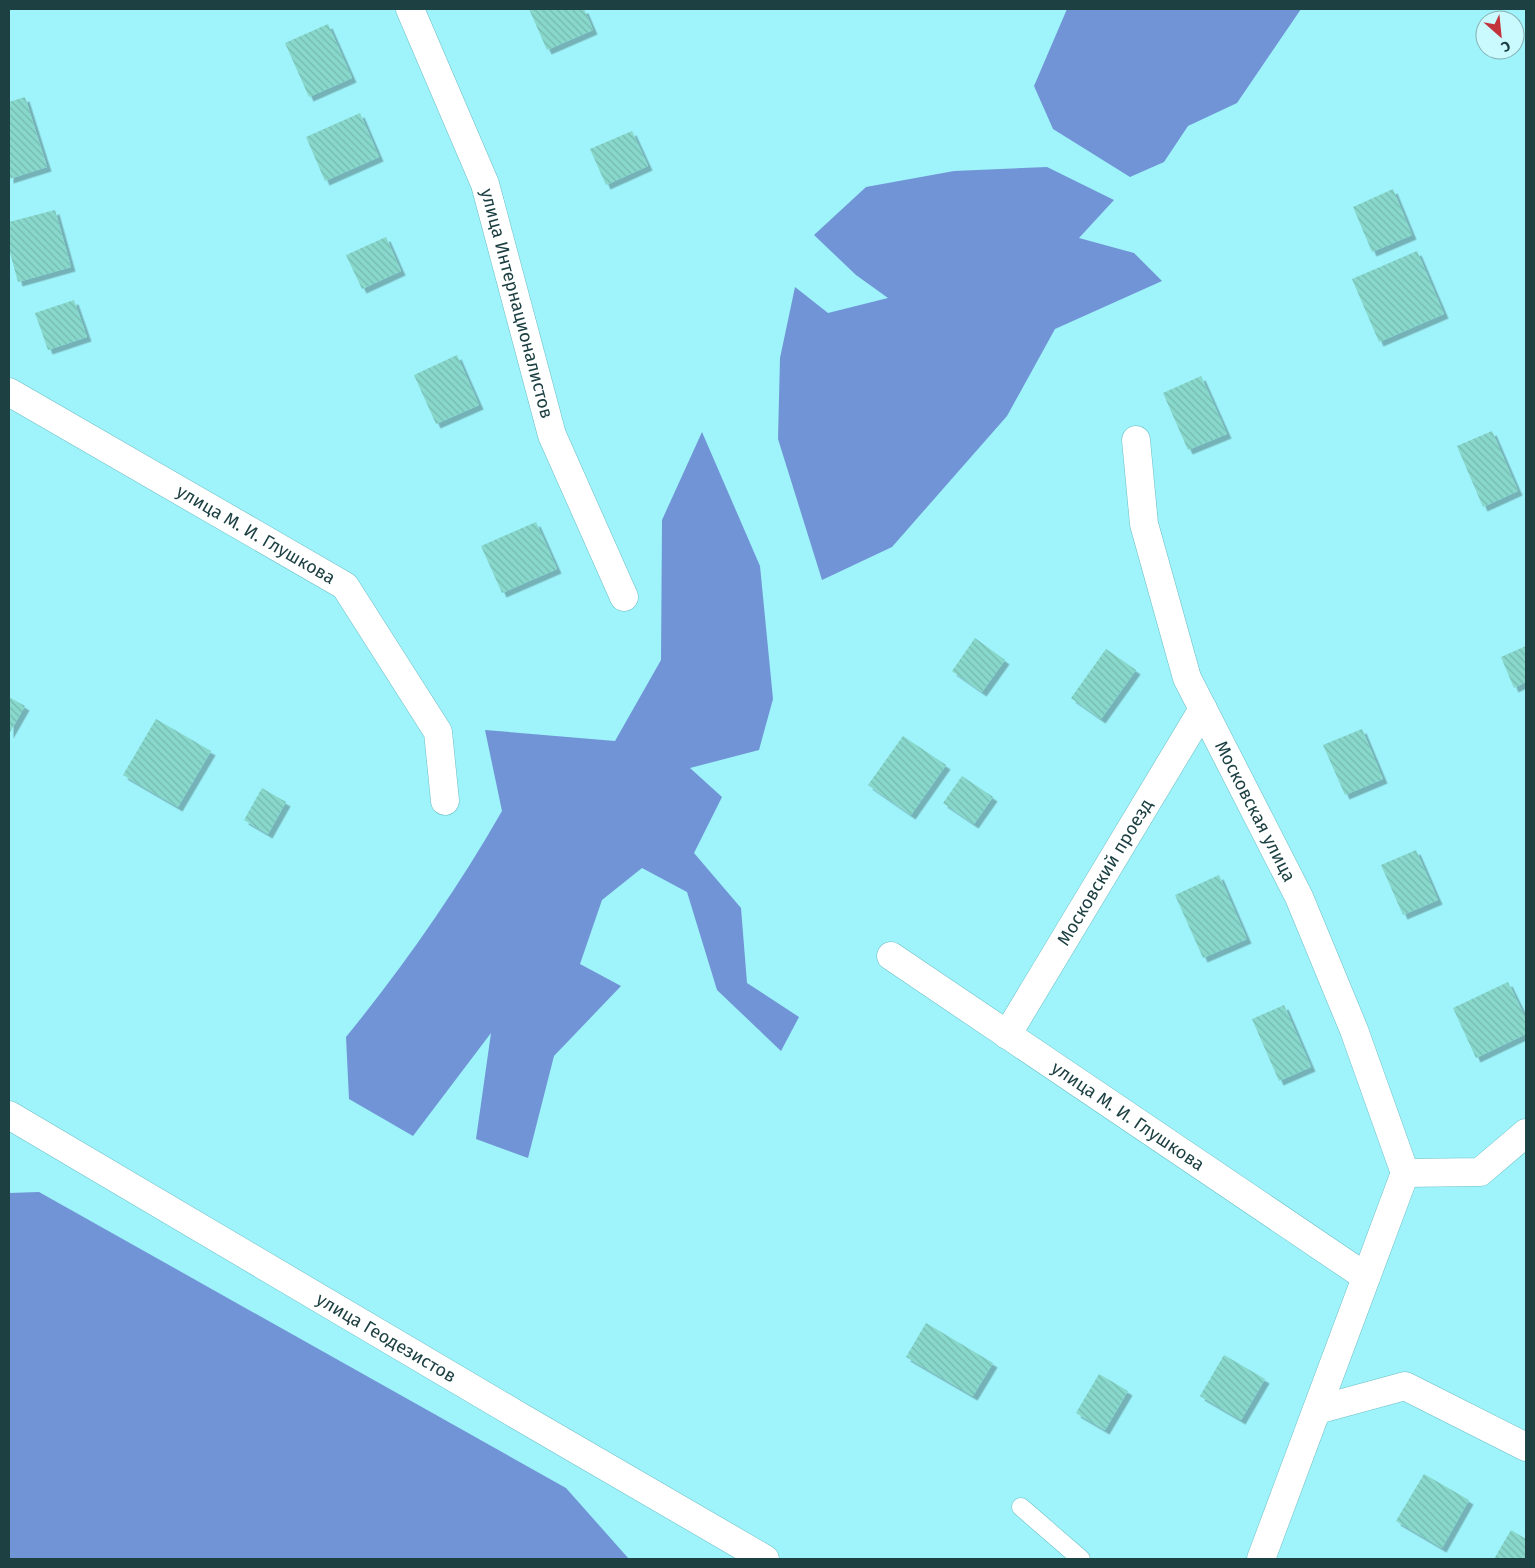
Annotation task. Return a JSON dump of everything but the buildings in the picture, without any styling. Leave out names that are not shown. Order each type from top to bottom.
[{"type":"street","name":"улица Интернационалистов","points":[[410,9],[485,184],[552,435],[624,597]]},
{"type":"street","name":"улица М. И. Глушкова","points":[[9,392],[345,586],[438,732],[445,801]]},
{"type":"street","name":"Московская улица","points":[[1136,440],[1144,524],[1187,678],[1299,897],[1354,1030],[1405,1173]]},
{"type":"street","name":"Московский проезд","points":[[1007,1035],[1203,708]]},
{"type":"street","name":"улица М. И. Глушкова","points":[[891,956],[1366,1277]]},
{"type":"street","name":"улица Геодезистов","points":[[9,1115],[765,1559]]},
{"type":"street","points":[[1261,1559],[1405,1173],[1480,1172],[1526,1133]]},
{"type":"street","points":[[1317,1410],[1405,1386],[1526,1446]]},
{"type":"lane","points":[[1022,1507],[1081,1559]]},
{"type":"water","points":[[1067,9],[1301,9],[1237,103],[1188,126],[1164,162],[1130,177],[1053,129],[1034,86]]},
{"type":"water","points":[[1047,167],[1114,200],[1079,238],[1134,253],[1162,281],[1055,329],[1007,416],[892,547],[822,580],[778,439],[780,358],[795,287],[828,313],[888,298],[856,275],[814,235],[866,187],[954,171]]},
{"type":"water","points":[[702,432],[760,566],[773,699],[759,750],[690,768],[722,797],[694,853],[741,908],[747,983],[799,1017],[781,1051],[717,990],[687,892],[642,868],[602,900],[580,964],[621,986],[554,1056],[528,1158],[476,1139],[491,1033],[413,1136],[349,1099],[346,1037],[428,927],[502,811],[485,730],[615,741],[661,660],[662,520]]},
{"type":"water","points":[[39,1192],[566,1488],[629,1559],[9,1559],[9,1193]]}]
